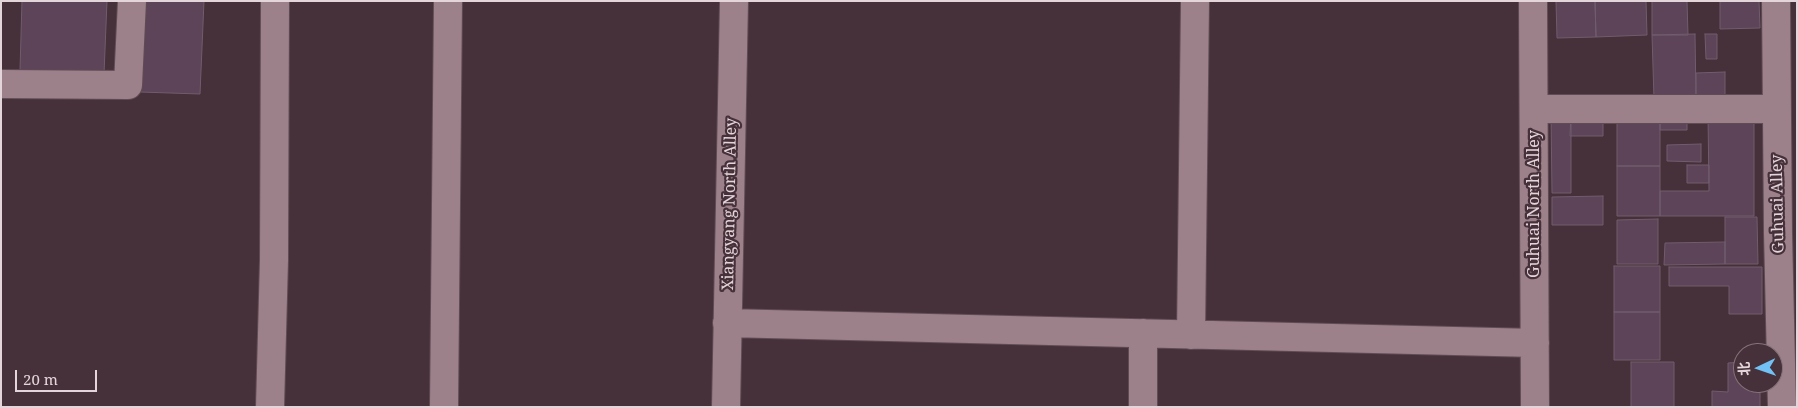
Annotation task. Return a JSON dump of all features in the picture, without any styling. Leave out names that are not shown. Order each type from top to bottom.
[{"type":"street","points":[[1,84],[128,85],[132,1]]},
{"type":"street","points":[[270,407],[274,250],[275,1]]},
{"type":"street","points":[[444,407],[448,1]]},
{"type":"street","name":"Xiangyang North Alley","points":[[726,407],[734,1]]},
{"type":"street","points":[[1191,334],[1195,1]]},
{"type":"street","name":"Guhuai North Alley","points":[[1533,1],[1535,407]]},
{"type":"street","name":"Guhuai Alley","points":[[1776,1],[1777,109],[1787,233],[1782,407]]},
{"type":"street","points":[[1534,109],[1777,109]]},
{"type":"street","points":[[727,323],[1535,343]]},
{"type":"street","points":[[1142,407],[1143,333]]},
{"type":"building","points":[[22,1],[107,1],[104,74],[20,70]]},
{"type":"building","points":[[144,1],[204,1],[200,94],[140,92]]},
{"type":"building","points":[[1556,1],[1595,1],[1596,37],[1557,38]]},
{"type":"building","points":[[1595,1],[1646,1],[1647,35],[1596,37]]},
{"type":"building","points":[[1652,1],[1687,1],[1688,35],[1652,35]]},
{"type":"building","points":[[1720,1],[1759,1],[1760,28],[1720,29]]},
{"type":"building","points":[[1695,34],[1696,98],[1654,99],[1652,35]]},
{"type":"building","points":[[1705,34],[1717,34],[1717,59],[1706,59]]},
{"type":"building","points":[[1725,72],[1725,98],[1696,98],[1696,73]]},
{"type":"building","points":[[1551,112],[1571,112],[1571,193],[1552,193]]},
{"type":"building","points":[[1571,112],[1603,112],[1603,136],[1570,136]]},
{"type":"building","points":[[1617,115],[1660,115],[1660,166],[1617,166]]},
{"type":"building","points":[[1660,115],[1687,115],[1687,130],[1660,130]]},
{"type":"building","points":[[1708,115],[1754,116],[1754,216],[1660,216],[1660,191],[1709,191]]},
{"type":"building","points":[[1701,144],[1701,162],[1667,161],[1667,145]]},
{"type":"building","points":[[1687,165],[1709,165],[1709,183],[1687,183]]},
{"type":"building","points":[[1617,166],[1660,166],[1660,216],[1617,216]]},
{"type":"building","points":[[1603,196],[1603,225],[1552,225],[1552,197]]},
{"type":"building","points":[[1725,217],[1757,217],[1758,264],[1725,264]]},
{"type":"building","points":[[1658,219],[1658,264],[1617,264],[1617,220]]},
{"type":"building","points":[[1725,242],[1725,264],[1664,265],[1665,243]]},
{"type":"building","points":[[1614,266],[1660,266],[1660,312],[1614,312]]},
{"type":"building","points":[[1669,267],[1762,267],[1762,314],[1729,314],[1729,286],[1669,286]]},
{"type":"building","points":[[1614,312],[1660,312],[1660,360],[1614,360]]},
{"type":"building","points":[[1631,362],[1674,362],[1674,407],[1631,407]]},
{"type":"building","points":[[1728,363],[1733,363],[1733,393],[1760,393],[1760,407],[1712,407],[1712,391],[1728,392]]}]
